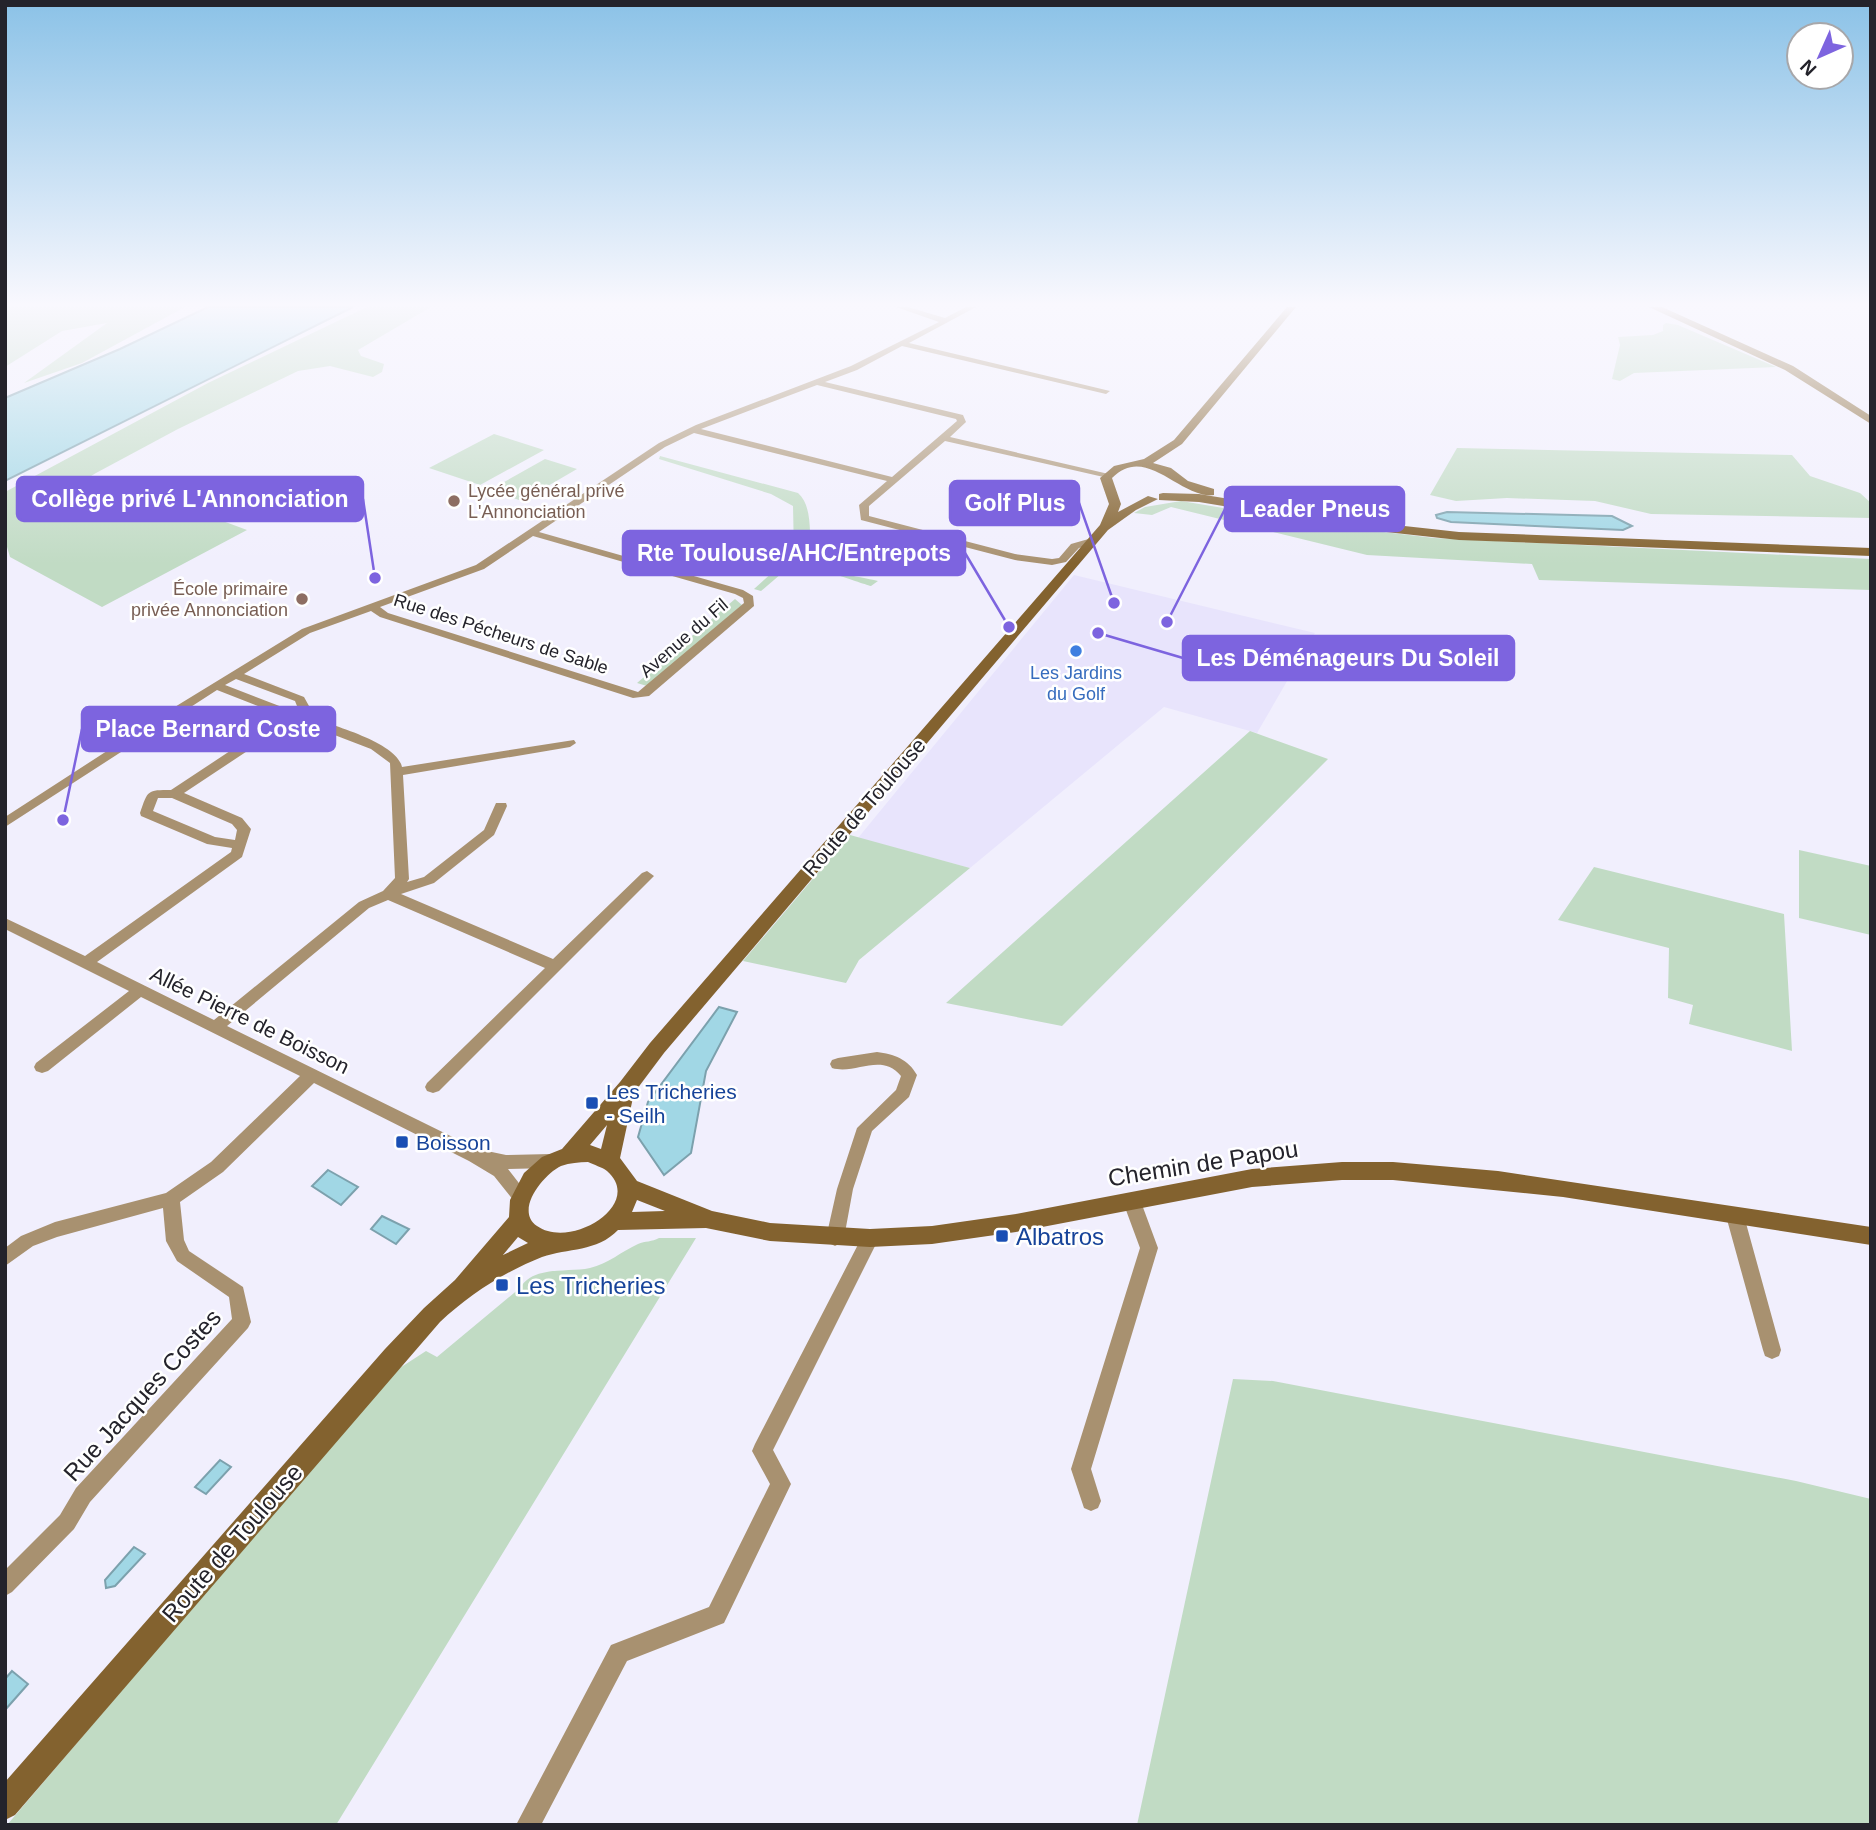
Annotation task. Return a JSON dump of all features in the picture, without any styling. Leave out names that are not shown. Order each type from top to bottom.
[{"type":"main road","points":[[1158,498],[1177,490],[1170,460],[1178,442],[1220,392]]},
{"type":"main road","points":[[1827,392],[1871,421]]},
{"type":"main road","points":[[1108,475],[1122,467],[1148,461],[1178,442]]},
{"type":"main road","points":[[1137,465],[1175,476],[1246,505]]},
{"type":"main road","name":"Route de Toulouse","points":[[1098,534],[1115,504],[1106,483],[1108,475]]},
{"type":"main road","points":[[1110,488],[1128,497],[1199,498],[1368,526],[1459,536],[1871,552]]},
{"type":"main road","name":"Route de Toulouse","points":[[560,1158],[627,1088],[657,1048],[1098,534],[1132,507],[1158,498]]},
{"type":"main road","name":"Route de Toulouse","points":[[609,1159],[627,1088]]},
{"type":"main road","points":[[590,1153],[609,1159],[622,1171],[628,1187],[626,1205],[615,1222],[598,1236],[576,1244],[553,1244],[531,1236],[520,1219],[520,1196],[531,1176],[560,1158],[590,1153]]},
{"type":"main road","name":"Chemin de Papou","points":[[628,1187],[710,1220],[770,1231],[835,1238],[870,1238],[944,1233],[1132,1202],[1252,1178],[1342,1171],[1393,1171],[1498,1180],[1871,1236]]},
{"type":"main road","name":"Route de Toulouse","points":[[5,1805],[393,1357],[463,1287],[520,1219]]},
{"type":"main road","name":"Chemin de Papou","points":[[615,1222],[710,1220]]},
{"type":"main road","name":"Route de Toulouse","points":[[463,1287],[532,1251],[553,1244]]},
{"type":"street","points":[[5,822],[306,631],[480,567],[662,445],[789,392]]},
{"type":"street","points":[[859,392],[960,417],[962,422],[863,505],[864,518],[1042,561],[1062,561],[1075,546],[1098,534]]},
{"type":"street","points":[[693,430],[894,480]]},
{"type":"street","points":[[943,438],[1108,475]]},
{"type":"street","name":"Avenue du Fil","points":[[532,533],[748,596],[750,604],[645,694],[637,696],[621,692]]},
{"type":"street","name":"Rue des Pécheurs de Sable","points":[[372,606],[384,615],[621,692]]},
{"type":"street","points":[[235,674],[300,699],[303,706],[299,718]]},
{"type":"street","points":[[216,686],[384,750],[396,763],[402,879],[388,894]]},
{"type":"street","points":[[174,794],[284,721],[299,718]]},
{"type":"street","points":[[397,772],[570,743]]},
{"type":"street","points":[[86,962],[237,854],[240,845],[244,828],[237,821],[174,794],[153,794],[147,803],[146,813],[212,841],[240,845]]},
{"type":"street","points":[[215,1028],[364,905],[429,880],[489,832],[501,806]]},
{"type":"street","points":[[433,1087],[647,876]]},
{"type":"street","points":[[388,894],[555,966]]},
{"type":"street","name":"Allée Pierre de Boisson","points":[[5,923],[475,1156],[500,1171],[520,1196]]},
{"type":"street","points":[[42,1067],[140,990]]},
{"type":"street","points":[[835,1238],[845,1189],[865,1128],[903,1093],[909,1075],[903,1066],[890,1060],[872,1058],[838,1064]]},
{"type":"street","points":[[5,1258],[27,1241],[55,1230],[171,1199],[217,1167],[255,1132],[258,1124],[311,1076]]},
{"type":"street","name":"Allée Pierre de Boisson","points":[[475,1156],[506,1162],[560,1158]]},
{"type":"street","name":"Rue Jacques Costes","points":[[5,1585],[67,1522],[83,1495],[242,1322],[237,1293],[183,1256],[175,1241],[171,1199]]},
{"type":"street","points":[[1091,1501],[1081,1469],[1149,1248],[1132,1202]]},
{"type":"street","points":[[1735,1216],[1772,1350]]},
{"type":"street","points":[[528,1825],[619,1653],[716,1615],[781,1483],[762,1451],[870,1238]]},
{"type":"shaded area","points":[[1074,575],[1315,633],[1257,733],[1164,707],[970,868],[858,838]]},
{"type":"green space","points":[[190,392],[254,392],[96,473],[34,511],[150,494],[247,530],[102,607],[10,557],[5,540],[5,492]]},
{"type":"green space","points":[[494,434],[544,450],[480,485],[429,468]]},
{"type":"green space","points":[[1457,448],[1792,455],[1810,476],[1860,493],[1871,503],[1871,518],[1651,514],[1595,501],[1507,498],[1456,501],[1430,495]]},
{"type":"green space","points":[[660,456],[798,493],[806,505],[811,555],[816,561],[841,573],[878,581],[871,586],[795,562],[761,591],[754,589],[794,553],[793,506],[771,494],[659,459]]},
{"type":"green space","points":[[545,459],[577,469],[522,501],[490,490]]},
{"type":"green space","points":[[1181,501],[1326,525],[1434,538],[1871,559],[1871,590],[1539,580],[1532,564],[1367,555],[1171,507],[1152,515],[1134,513],[1145,507]]},
{"type":"green space","points":[[735,599],[742,605],[647,686],[637,683]]},
{"type":"green space","points":[[1250,731],[1328,759],[1062,1026],[946,1003]]},
{"type":"green space","points":[[850,835],[970,868],[859,960],[846,983],[743,961]]},
{"type":"green space","points":[[1799,850],[1871,866],[1871,935],[1799,918]]},
{"type":"green space","points":[[1594,867],[1784,914],[1792,1051],[1689,1024],[1693,1005],[1668,998],[1669,948],[1558,920]]},
{"type":"green space","points":[[659,1238],[696,1238],[336,1825],[7,1825],[392,1373],[426,1351],[437,1357],[534,1276],[552,1271],[597,1266],[638,1244]]},
{"type":"green space","points":[[1233,1379],[1273,1381],[1796,1481],[1871,1499],[1871,1825],[1137,1825]]},
{"type":"water","points":[[18,392],[182,392],[5,481],[5,398]]},
{"type":"water","points":[[1447,512],[1612,516],[1632,526],[1623,530],[1451,522],[1437,518],[1436,515]]},
{"type":"water","points":[[719,1007],[737,1012],[706,1071],[691,1153],[664,1175],[638,1137],[648,1102]]},
{"type":"water","points":[[328,1170],[358,1187],[341,1205],[312,1186]]},
{"type":"water","points":[[382,1216],[409,1229],[396,1244],[371,1229]]},
{"type":"water","points":[[220,1460],[231,1467],[206,1494],[195,1487]]},
{"type":"water","points":[[134,1547],[145,1554],[115,1586],[106,1588],[105,1580]]},
{"type":"water","points":[[12,1671],[28,1684],[5,1710],[5,1679]]},
{"type":"place","name":"Lycée général privé L'Annonciation","points":[[454,501]]},
{"type":"place","name":"Collège privé L'Annonciation","points":[[375,578]]},
{"type":"place","name":"École primaire privée Annonciation","points":[[302,599]]},
{"type":"place","name":"Golf Plus","points":[[1114,603]]},
{"type":"place","name":"Leader Pneus","points":[[1167,622]]},
{"type":"place","name":"Rte Toulouse/AHC/Entrepots","points":[[1009,627]]},
{"type":"place","name":"Les Déménageurs Du Soleil","points":[[1098,633]]},
{"type":"place","name":"Les Jardins du Golf","points":[[1076,651]]},
{"type":"place","name":"Place Bernard Coste","points":[[63,820]]},
{"type":"place","name":"Les Tricheries - Seilh","points":[[592,1103]]},
{"type":"place","name":"Boisson","points":[[402,1142]]},
{"type":"place","name":"Albatros","points":[[1002,1236]]},
{"type":"place","name":"Les Tricheries","points":[[502,1285]]}]
